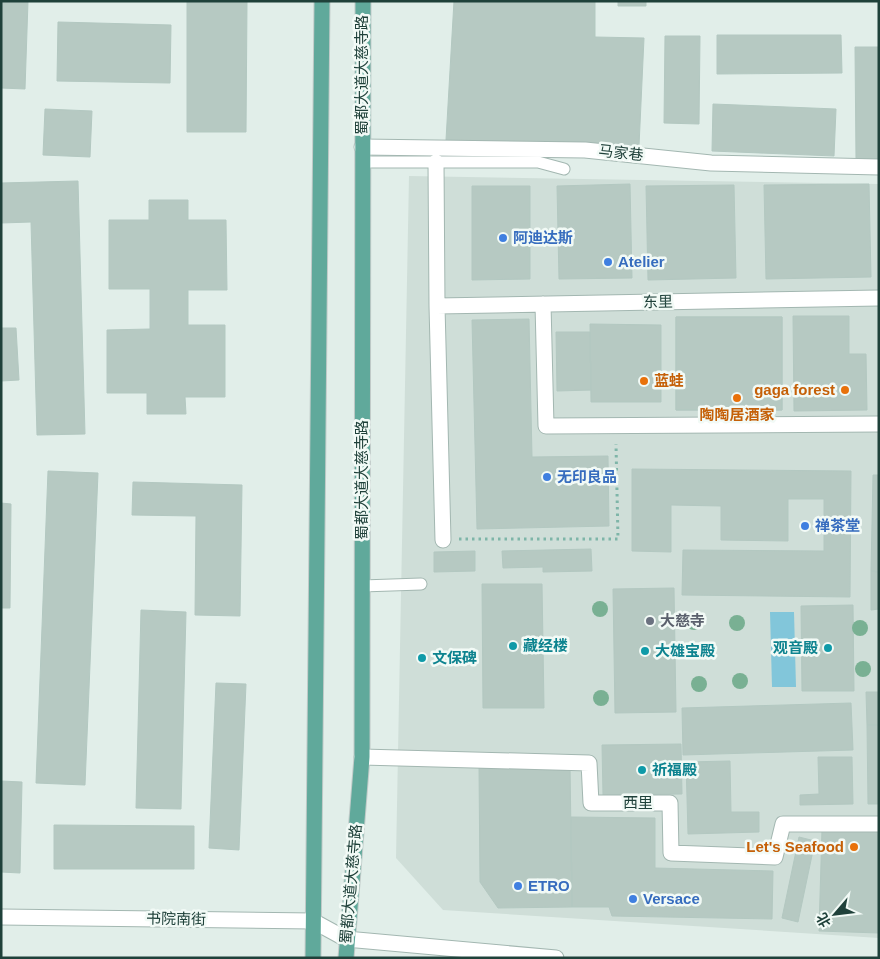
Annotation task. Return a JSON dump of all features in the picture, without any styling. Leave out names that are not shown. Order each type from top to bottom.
[{"type":"main road","points":[[313,958],[322,1]]},
{"type":"main road","name":"蜀都大道大慈寺路","points":[[346,958],[346,939],[362,757],[362,1]]},
{"type":"street","name":"马家巷","points":[[362,154],[585,150],[711,163],[879,167]]},
{"type":"street","points":[[436,162],[437,306],[443,540]]},
{"type":"street","name":"东里","points":[[437,306],[879,298]]},
{"type":"street","points":[[542,304],[546,426],[879,424]]},
{"type":"street","name":"西里","points":[[362,757],[588,764],[591,803],[670,803],[670,853],[775,857],[784,824],[879,824]]},
{"type":"street","name":"书院南街","points":[[1,916],[313,921],[346,939]]},
{"type":"street","points":[[346,939],[556,958]]},
{"type":"lane","points":[[362,154],[436,162],[538,162],[564,169]]},
{"type":"lane","points":[[362,586],[421,584]]},
{"type":"path","points":[[443,540],[618,539],[616,426]]},
{"type":"shaded area","points":[[409,176],[879,184],[879,938],[443,910],[396,858]]},
{"type":"water","points":[[770,612],[794,612],[796,687],[772,687]]},
{"type":"building","points":[[1,1],[28,1],[25,89],[1,88]]},
{"type":"building","points":[[187,1],[247,1],[246,132],[187,132]]},
{"type":"building","points":[[454,1],[595,1],[595,37],[644,38],[639,146],[446,140]]},
{"type":"building","points":[[618,1],[646,1],[646,6],[618,6]]},
{"type":"building","points":[[58,22],[171,25],[170,83],[57,81]]},
{"type":"building","points":[[717,35],[841,35],[842,73],[717,74]]},
{"type":"building","points":[[665,36],[700,36],[699,124],[664,123]]},
{"type":"building","points":[[855,47],[879,47],[879,159],[856,159]]},
{"type":"building","points":[[713,104],[836,109],[834,156],[712,151]]},
{"type":"building","points":[[45,109],[92,111],[90,157],[43,155]]},
{"type":"building","points":[[78,181],[85,434],[37,435],[31,222],[1,223],[1,183]]},
{"type":"building","points":[[630,184],[632,278],[559,279],[557,186]]},
{"type":"building","points":[[869,184],[871,277],[766,279],[764,185]]},
{"type":"building","points":[[734,185],[736,278],[648,280],[646,186]]},
{"type":"building","points":[[472,186],[530,186],[530,279],[472,280]]},
{"type":"building","points":[[149,200],[188,200],[188,220],[226,220],[227,290],[188,290],[188,325],[225,325],[225,397],[185,397],[186,414],[147,414],[147,393],[107,393],[107,330],[150,329],[150,289],[109,289],[109,220],[149,220]]},
{"type":"building","points":[[793,316],[849,316],[849,354],[866,354],[867,410],[794,411]]},
{"type":"building","points":[[676,317],[782,317],[782,410],[676,410]]},
{"type":"building","points":[[676,317],[782,317],[782,410],[676,410]]},
{"type":"building","points":[[529,319],[532,457],[608,456],[609,526],[477,529],[472,320]]},
{"type":"building","points":[[590,324],[661,325],[661,402],[591,402]]},
{"type":"building","points":[[1,328],[16,328],[19,380],[1,381]]},
{"type":"building","points":[[556,332],[590,332],[591,390],[557,391]]},
{"type":"building","points":[[632,469],[851,471],[850,597],[682,595],[683,550],[824,551],[824,499],[788,499],[788,541],[721,540],[721,506],[671,505],[671,552],[632,551]]},
{"type":"building","points":[[48,471],[98,473],[85,785],[36,783]]},
{"type":"building","points":[[873,475],[879,475],[879,572],[871,571]]},
{"type":"building","points":[[133,482],[242,485],[240,616],[195,615],[196,516],[132,515]]},
{"type":"building","points":[[1,503],[11,504],[10,608],[1,608]]},
{"type":"building","points":[[591,549],[592,571],[543,572],[543,567],[503,568],[502,551]]},
{"type":"building","points":[[475,551],[475,571],[434,572],[434,552]]},
{"type":"building","points":[[871,571],[879,572],[879,609],[871,610]]},
{"type":"building","name":"藏经楼","points":[[482,584],[542,584],[544,708],[483,708]]},
{"type":"building","name":"大雄宝殿","points":[[674,588],[676,712],[615,713],[613,589]]},
{"type":"building","name":"观音殿","points":[[853,605],[854,691],[802,691],[801,606]]},
{"type":"building","points":[[141,610],[186,612],[181,809],[136,808]]},
{"type":"building","points":[[216,683],[246,684],[239,850],[209,848]]},
{"type":"building","points":[[866,692],[879,692],[879,725],[867,725]]},
{"type":"building","points":[[851,703],[853,750],[683,755],[682,708]]},
{"type":"building","points":[[867,725],[879,725],[879,804],[868,804]]},
{"type":"building","name":"祈福殿","points":[[681,744],[682,794],[603,795],[602,745]]},
{"type":"building","points":[[818,757],[852,757],[853,804],[800,805],[800,795],[819,794]]},
{"type":"building","points":[[730,761],[731,812],[759,812],[759,832],[688,834],[686,762]]},
{"type":"building","points":[[570,765],[572,907],[498,908],[480,882],[479,766]]},
{"type":"building","points":[[1,781],[22,782],[20,873],[1,872]]},
{"type":"building","points":[[571,817],[655,818],[655,868],[773,871],[772,919],[612,916],[609,907],[572,907]]},
{"type":"building","points":[[54,825],[194,826],[194,869],[54,869]]},
{"type":"building","points":[[822,829],[879,831],[879,933],[819,931]]},
{"type":"building","points":[[799,837],[815,841],[798,922],[782,918]]},
{"type":"place","name":"阿迪达斯","points":[[503,238]]},
{"type":"place","name":"Atelier","points":[[608,262]]},
{"type":"place","name":"蓝蛙","points":[[644,381]]},
{"type":"place","name":"gaga forest","points":[[845,390]]},
{"type":"place","name":"陶陶居酒家","points":[[737,398]]},
{"type":"place","name":"无印良品","points":[[547,477]]},
{"type":"place","name":"禅茶堂","points":[[805,526]]},
{"type":"place","name":"大慈寺","points":[[650,621]]},
{"type":"place","name":"藏经楼","points":[[513,646]]},
{"type":"place","name":"观音殿","points":[[828,648]]},
{"type":"place","name":"大雄宝殿","points":[[645,651]]},
{"type":"place","name":"文保碑","points":[[422,658]]},
{"type":"place","name":"祈福殿","points":[[642,770]]},
{"type":"place","name":"Let's Seafood","points":[[854,847]]},
{"type":"place","name":"ETRO","points":[[518,886]]},
{"type":"place","name":"Versace","points":[[633,899]]}]
